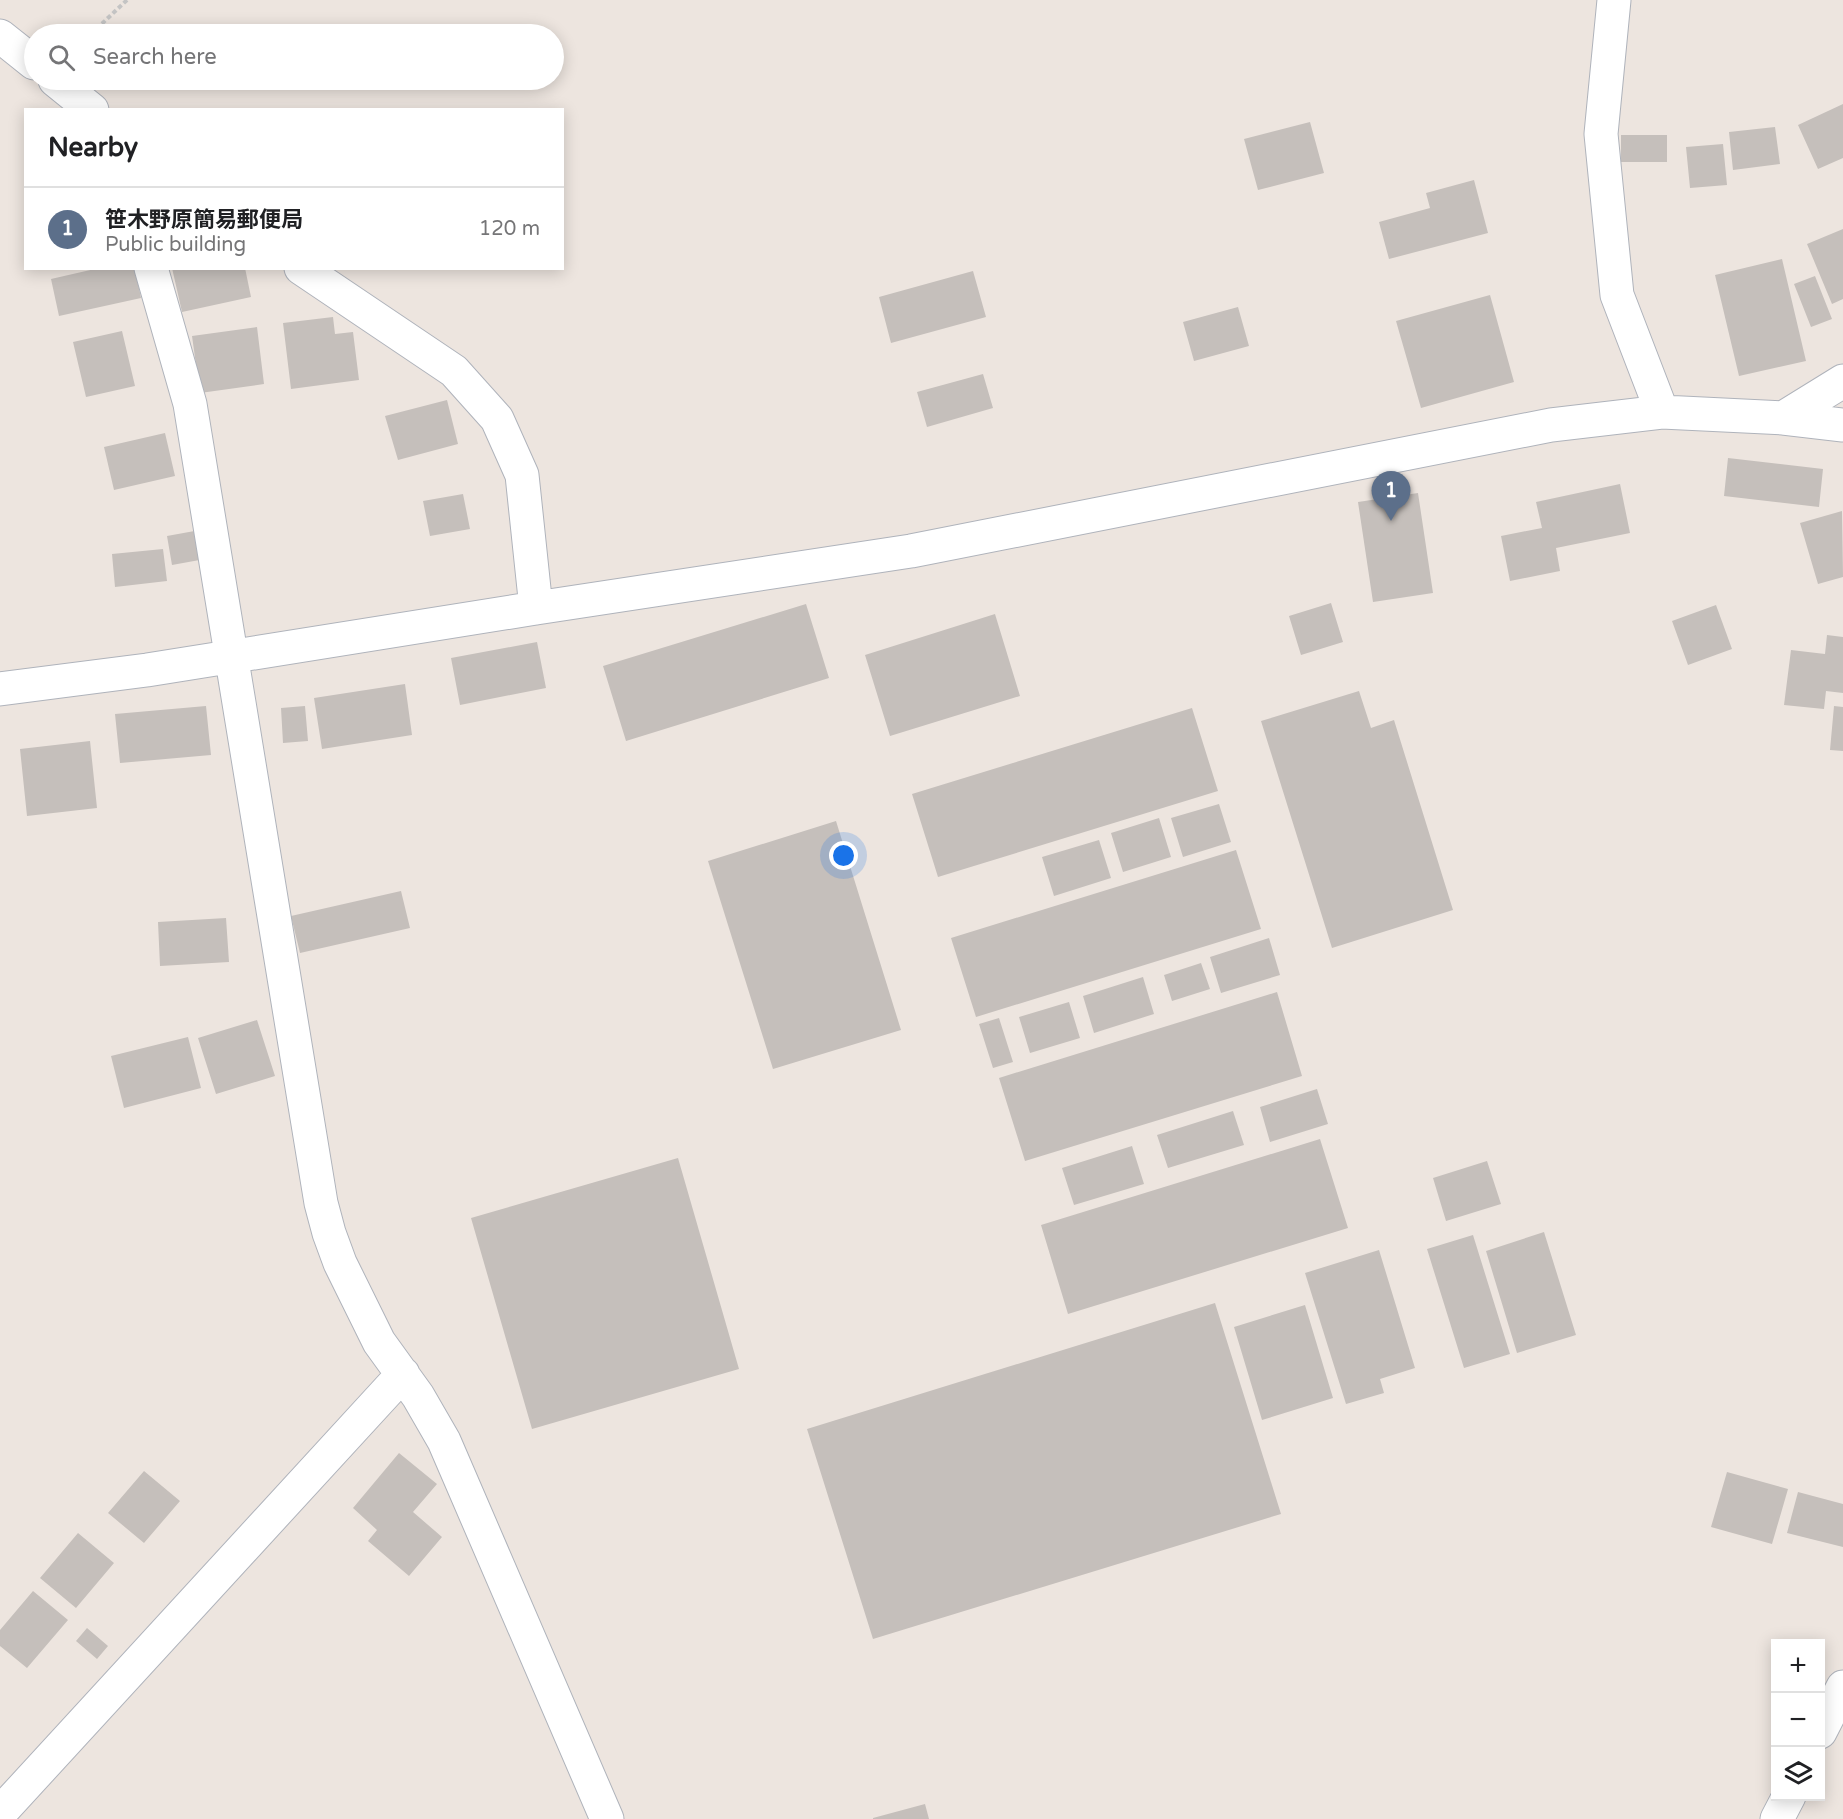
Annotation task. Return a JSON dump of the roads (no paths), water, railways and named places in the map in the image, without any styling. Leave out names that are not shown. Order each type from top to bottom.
[{"type":"street","points":[[1614,0],[1601,134],[1617,296],[1662,412]]},
{"type":"street","points":[[0,36],[24,55]]},
{"type":"street","points":[[67,90],[90,108]]},
{"type":"street","points":[[152,270],[190,404],[321,1203],[329,1233],[340,1263],[379,1342],[418,1395],[444,1441],[607,1819]]},
{"type":"street","points":[[304,270],[454,371],[497,419],[522,475],[536,608]]},
{"type":"street","points":[[1782,418],[1843,381]]},
{"type":"street","points":[[0,711],[0,689],[147,670],[911,551],[1551,425],[1662,412],[1782,418],[1843,425]]},
{"type":"street","points":[[0,1813],[403,1374]]},
{"type":"street","points":[[1825,1724],[1843,1687]]},
{"type":"street","points":[[1777,1819],[1787,1801]]},
{"type":"place","name":"笹木野原簡易郵便局","points":[[1391,521]]}]
